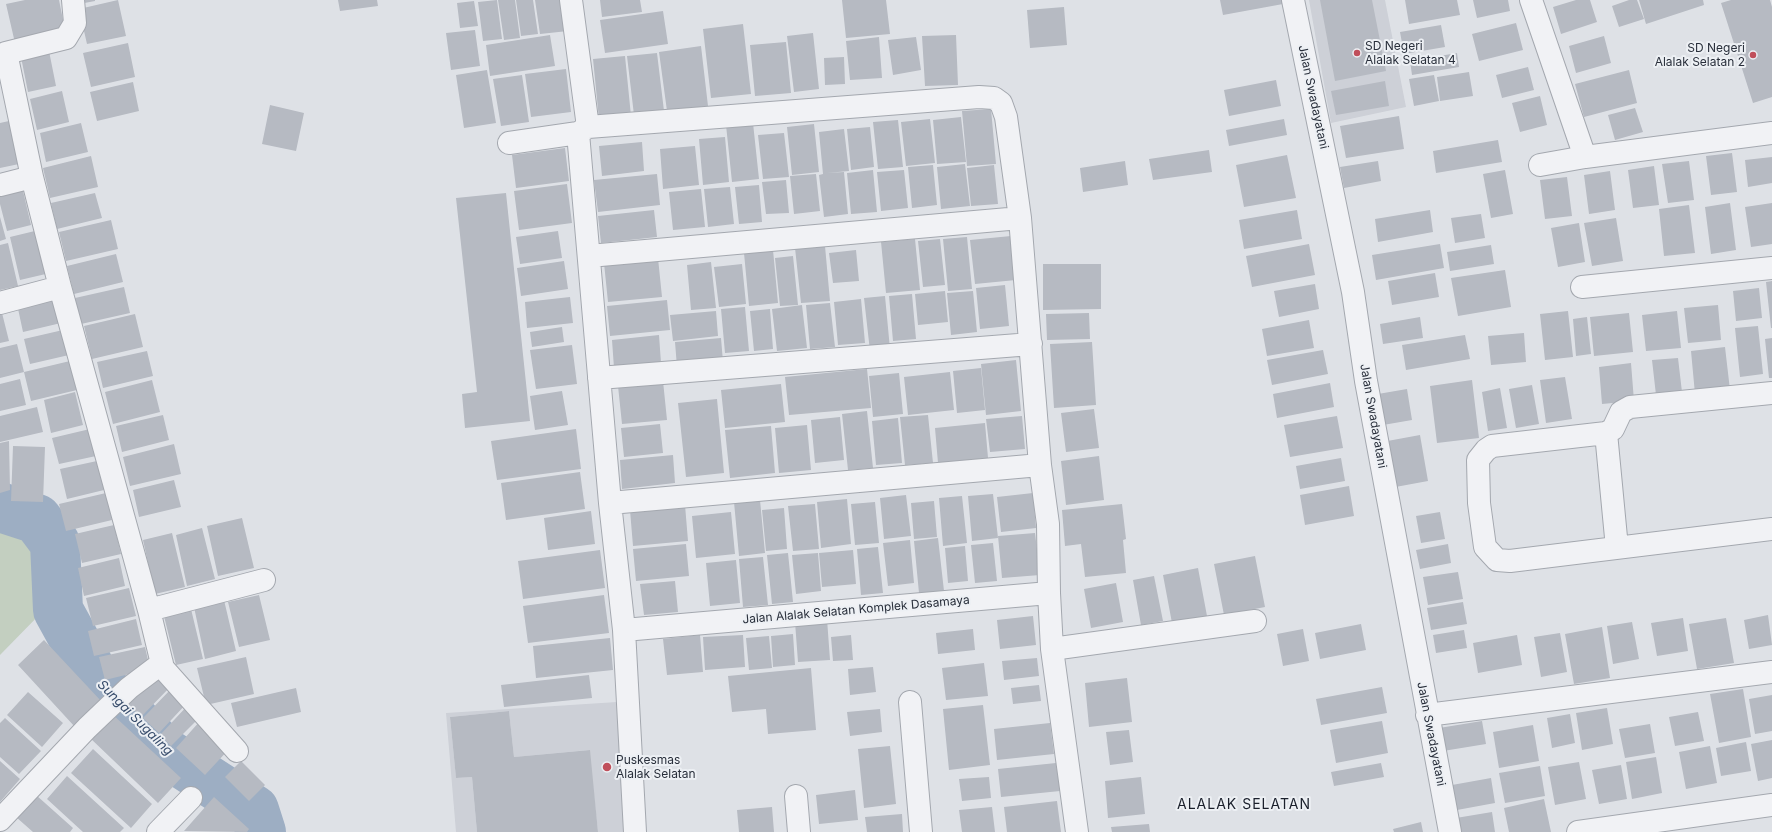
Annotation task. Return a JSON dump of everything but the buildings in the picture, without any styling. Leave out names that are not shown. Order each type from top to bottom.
[{"type":"street","points":[[73,0],[75,22],[66,38],[3,54],[60,287],[149,610],[162,663],[169,676],[237,751]]},
{"type":"street","points":[[571,0],[583,130],[589,256],[599,378],[610,502],[624,630],[635,832]]},
{"type":"street","name":"Jalan Swadayatani","points":[[1293,0],[1354,292],[1366,381],[1450,832]]},
{"type":"street","points":[[1531,0],[1585,157]]},
{"type":"street","points":[[509,143],[583,130],[979,97],[994,98],[1001,103],[1006,117],[1020,218],[1040,465],[1048,524],[1049,593],[1052,649],[1077,832]]},
{"type":"street","points":[[1540,165],[1585,157],[1772,133]]},
{"type":"street","points":[[0,185],[32,177]]},
{"type":"street","points":[[589,256],[1020,218]]},
{"type":"street","points":[[1582,287],[1772,268]]},
{"type":"street","points":[[0,303],[60,287]]},
{"type":"street","points":[[599,378],[1031,344]]},
{"type":"street","points":[[1772,393],[1630,407],[1620,412],[1613,430],[1606,433],[1492,446],[1486,450],[1478,460],[1479,503],[1484,547],[1497,560],[1510,561],[1772,529]]},
{"type":"street","points":[[1606,433],[1617,548]]},
{"type":"street","points":[[610,502],[1040,465]]},
{"type":"street","points":[[149,610],[264,580]]},
{"type":"street","name":"Jalan Alalak Selatan Komplek Dasamaya","points":[[624,630],[1049,593]]},
{"type":"street","points":[[1052,649],[1255,621]]},
{"type":"street","points":[[0,820],[87,728],[128,688],[162,663]]},
{"type":"street","points":[[1427,715],[1772,672]]},
{"type":"street","points":[[910,702],[921,832]]},
{"type":"street","points":[[796,796],[799,832]]},
{"type":"street","points":[[158,832],[191,798]]},
{"type":"street","points":[[1578,832],[1772,805]]},
{"type":"street","points":[[0,826],[7,832]]},
{"type":"shaded area","name":"SD Negeri Alalak Selatan 4","points":[[1309,0],[1385,0],[1406,107],[1331,123]]},
{"type":"shaded area","name":"Puskesmas Alalak Selatan","points":[[617,702],[628,832],[598,832],[589,750],[514,757],[509,711],[450,717],[456,778],[472,777],[477,832],[456,832],[446,713]]},
{"type":"green space","points":[[0,528],[18,528],[45,548],[47,607],[0,655]]},
{"type":"waterway","name":"Sungai Sugaling","points":[[0,507],[37,519],[55,543],[58,610],[98,683],[166,753],[254,810],[261,832]]},
{"type":"place","name":"SD Negeri Alalak Selatan 4","points":[[1357,53]]},
{"type":"place","name":"SD Negeri Alalak Selatan 2","points":[[1753,55]]},
{"type":"place","name":"Puskesmas Alalak Selatan","points":[[607,767]]},
{"type":"district","name":"ALALAK SELATAN","points":[[1244,805]]}]
